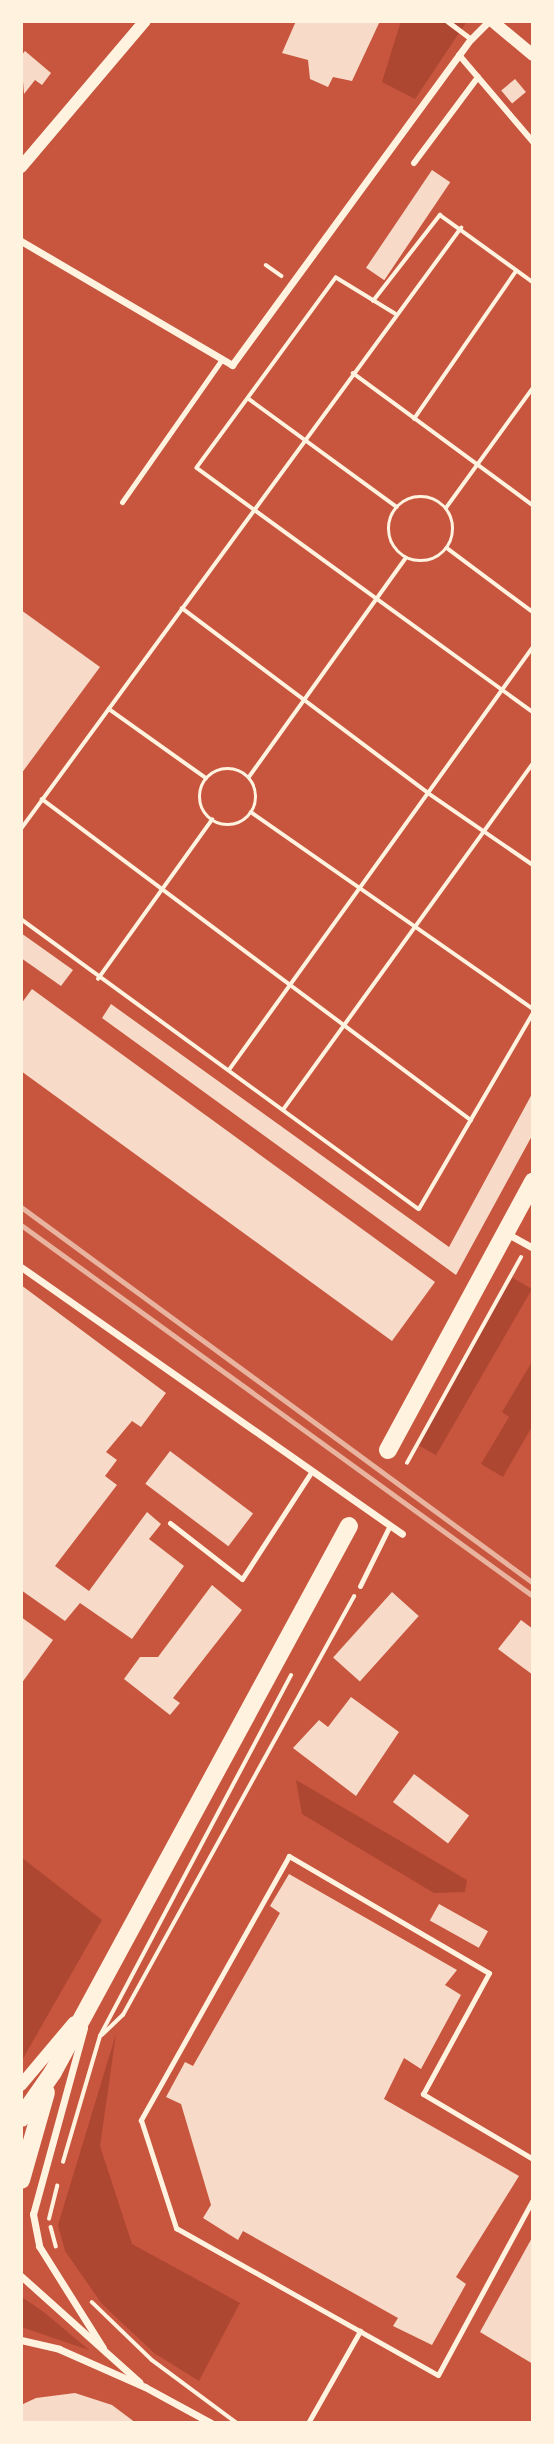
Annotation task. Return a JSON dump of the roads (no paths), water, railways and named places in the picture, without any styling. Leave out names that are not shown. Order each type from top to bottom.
[{"type":"main road","points":[[388,1450],[533,1182]]},
{"type":"main road","points":[[21,2118],[53,2071],[349,1525]]},
{"type":"main road","points":[[21,2179],[53,2071]]},
{"type":"street","points":[[21,167],[145,21]]},
{"type":"street","points":[[23,242],[232,365],[471,39],[491,21],[533,55]]},
{"type":"street","points":[[459,55],[533,142]]},
{"type":"street","points":[[414,163],[478,78]]},
{"type":"street","points":[[506,1233],[530,1247]]},
{"type":"street","points":[[21,1267],[310,1474],[402,1534]]},
{"type":"street","points":[[21,2085],[90,2003]]},
{"type":"street","points":[[90,2003],[33,2214],[39,2246],[103,2348]]},
{"type":"street","points":[[21,2276],[145,2387]]},
{"type":"street","points":[[21,2340],[59,2349],[145,2387],[211,2423]]},
{"type":"lane","points":[[447,21],[471,39]]},
{"type":"lane","points":[[122,502],[222,359]]},
{"type":"lane","points":[[170,1523],[242,1579],[310,1474]]},
{"type":"lane","points":[[360,1586],[389,1527]]},
{"type":"lane","points":[[533,2159],[423,2094],[489,1973],[289,1856],[141,2120],[176,2228],[438,2375],[533,2199]]},
{"type":"lane","points":[[308,2423],[360,2331]]},
{"type":"railway","points":[[21,1207],[533,1583]]},
{"type":"railway","points":[[21,1225],[533,1596]]}]
